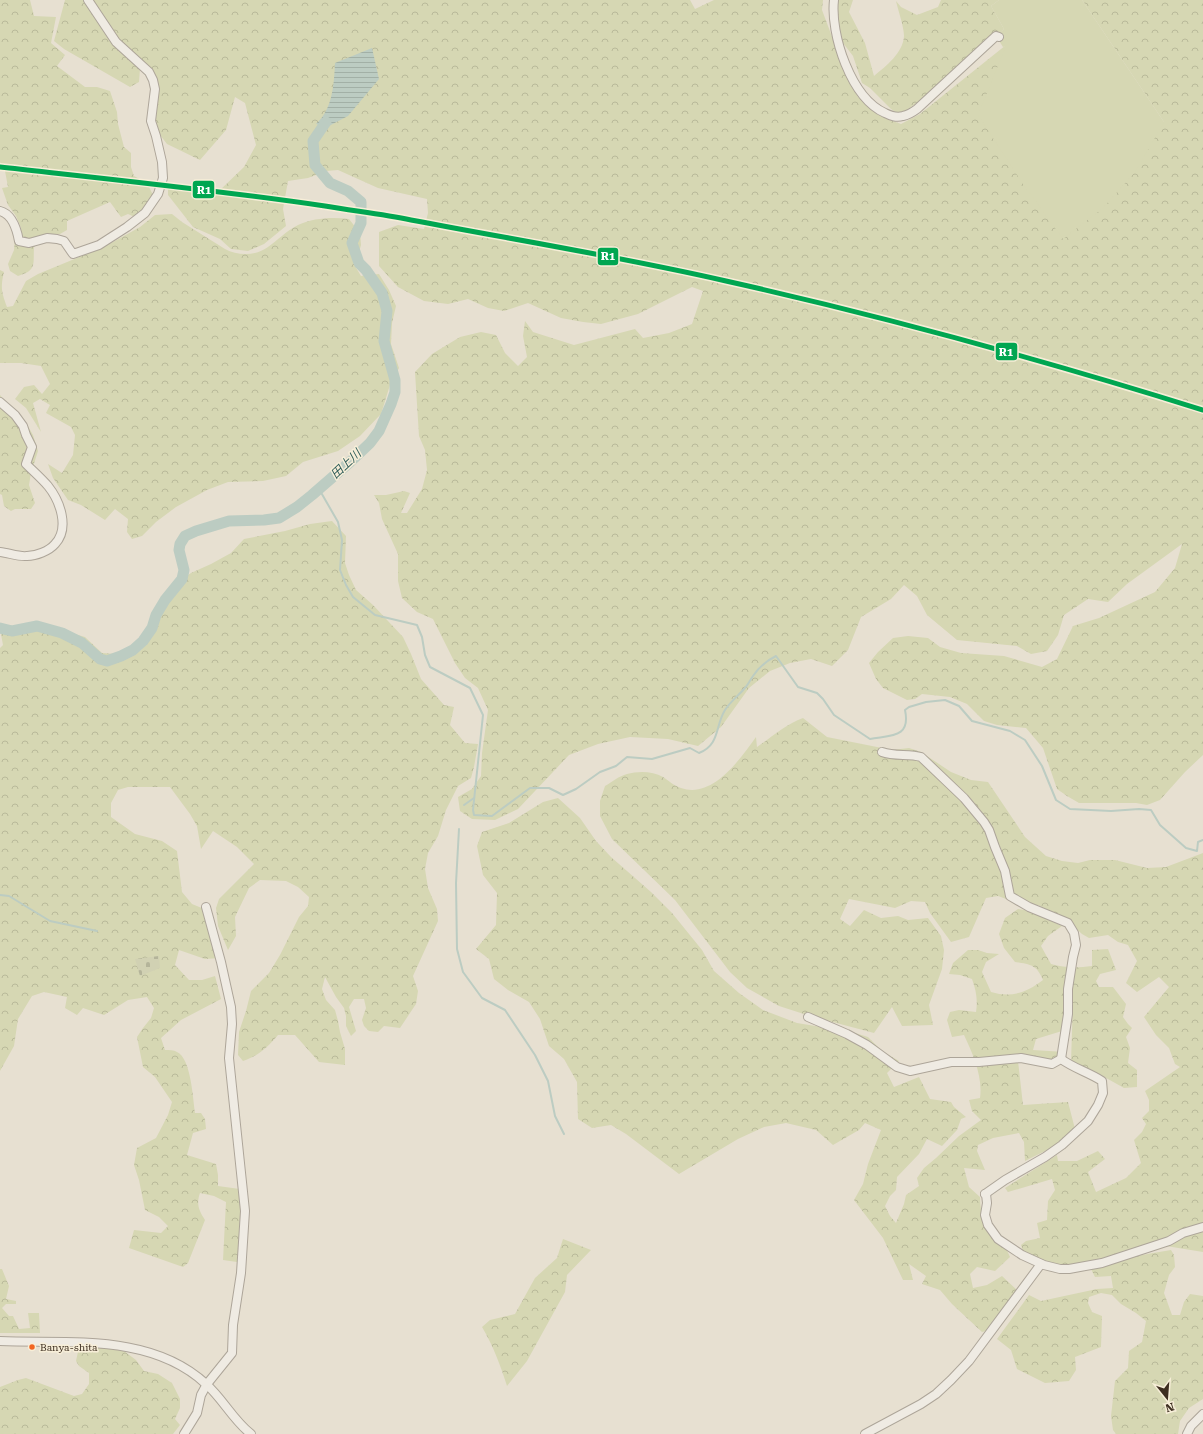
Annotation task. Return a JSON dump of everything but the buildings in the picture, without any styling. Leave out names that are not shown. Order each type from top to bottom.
[{"type":"street","points":[[0,211],[5,212],[16,228],[19,241],[29,243],[47,238],[57,239],[64,241],[73,254],[99,245],[127,227],[145,213],[158,194],[164,178],[161,156],[156,136],[150,121],[155,89],[153,80],[148,72],[116,42],[88,0]]},
{"type":"street","points":[[834,0],[834,25],[842,55],[849,71],[861,92],[871,103],[881,111],[891,116],[903,116],[917,109],[996,36],[999,37]]},
{"type":"street","points":[[0,402],[15,415],[23,426],[32,447],[26,464],[48,486],[61,509],[63,523],[58,540],[46,551],[28,556],[0,552]]},
{"type":"street","points":[[882,752],[893,755],[914,754],[922,757],[964,798],[984,822],[989,830],[1006,871],[1010,896],[1029,907],[1068,923],[1074,934],[1076,945],[1068,989],[1068,1014],[1061,1059]]},
{"type":"street","points":[[184,1434],[197,1414],[201,1395],[206,1384],[232,1353],[241,1273],[245,1211],[229,1058],[232,1024],[231,1007],[221,962],[206,907]]},
{"type":"street","points":[[808,1017],[854,1038],[897,1067],[910,1071],[950,1062],[979,1062],[1021,1058],[1052,1064],[1061,1059]]},
{"type":"street","points":[[1061,1059],[1071,1067],[1093,1076],[1102,1082],[1103,1093],[1098,1105],[1088,1121],[1062,1145],[985,1194],[987,1203],[985,1215],[988,1225],[994,1234],[1005,1244],[1041,1264],[1060,1269],[1069,1269],[1102,1263],[1169,1241],[1183,1233],[1203,1227]]},
{"type":"street","points":[[865,1434],[921,1404],[936,1394],[969,1360],[1041,1264]]},
{"type":"street","points":[[0,1341],[94,1343],[135,1348],[181,1366],[206,1384],[234,1418],[250,1434]]},
{"type":"street","points":[[1187,1434],[1191,1426],[1203,1414]]},
{"type":"green space","points":[[0,0],[30,0],[34,16],[56,17],[51,43],[65,55],[57,66],[85,87],[97,87],[110,91],[117,112],[118,124],[124,147],[131,153],[131,167],[134,176],[147,183],[155,199],[139,219],[128,214],[121,217],[110,202],[67,221],[67,230],[60,234],[49,235],[34,247],[33,266],[24,274],[18,276],[10,271],[8,264],[14,250],[15,238],[19,234],[21,228],[16,216],[8,205],[2,188],[8,187],[5,171],[0,162]]},
{"type":"green space","points":[[65,0],[690,0],[695,9],[714,0],[823,0],[822,10],[834,42],[849,62],[846,76],[858,97],[885,118],[901,124],[920,114],[1006,45],[1164,122],[1082,0],[1203,0],[1203,755],[1185,772],[1160,800],[1147,805],[1136,803],[1079,803],[1057,789],[1043,748],[1026,728],[997,725],[984,721],[967,704],[950,697],[922,694],[915,699],[907,700],[883,688],[876,679],[869,663],[893,638],[908,636],[928,638],[940,647],[961,653],[1004,656],[1042,667],[1057,659],[1073,626],[1099,618],[1155,592],[1175,568],[1182,544],[1127,584],[1108,602],[1088,599],[1064,615],[1058,635],[1047,651],[1031,654],[1017,646],[957,640],[927,615],[917,596],[904,585],[891,599],[861,617],[848,650],[832,666],[811,659],[790,663],[770,671],[749,688],[721,727],[698,746],[668,739],[630,737],[598,744],[569,755],[518,809],[495,820],[472,819],[460,811],[458,797],[472,789],[481,776],[482,753],[488,710],[478,688],[465,678],[455,663],[433,619],[417,612],[402,598],[398,581],[398,554],[382,519],[379,503],[374,495],[386,495],[404,491],[410,493],[401,513],[407,513],[422,489],[427,470],[425,450],[419,436],[415,372],[432,354],[460,337],[481,332],[496,335],[505,353],[518,366],[527,357],[523,336],[525,321],[533,332],[574,345],[635,329],[643,338],[669,333],[692,324],[703,291],[692,287],[638,314],[601,324],[561,318],[528,303],[504,311],[488,308],[468,299],[448,304],[424,301],[398,287],[379,266],[379,232],[398,225],[424,229],[428,213],[427,199],[378,188],[338,170],[326,171],[308,178],[288,181],[283,209],[286,226],[264,244],[248,251],[231,249],[220,239],[193,227],[168,195],[168,183],[219,191],[244,167],[256,145],[245,103],[235,97],[226,130],[200,160],[167,144],[150,122],[155,95],[150,72],[140,69],[139,82],[130,87],[64,49],[54,41]]},
{"type":"green space","points":[[829,0],[853,0],[849,12],[865,43],[874,76],[893,59],[901,48],[903,42],[903,28],[896,1],[901,7],[917,15],[938,7],[941,0],[999,0],[991,6],[1004,29],[927,95],[907,110],[897,113],[870,88],[862,83],[853,56],[843,43],[830,8]]},
{"type":"green space","points":[[999,0],[1082,0],[1164,122],[1135,172],[1103,208],[1063,239],[1021,181],[978,115],[1006,46],[1003,47],[996,36],[1004,29],[991,6]]},
{"type":"green space","points":[[172,214],[225,249],[241,254],[263,250],[298,225],[310,221],[336,218],[349,219],[360,233],[361,245],[355,266],[361,276],[379,274],[389,290],[396,306],[392,323],[391,344],[399,368],[390,385],[381,414],[360,436],[338,451],[303,462],[286,476],[263,481],[228,482],[207,490],[176,507],[156,522],[142,536],[132,539],[127,532],[128,519],[115,509],[105,520],[81,505],[68,500],[53,478],[48,464],[62,473],[73,455],[75,435],[71,427],[46,413],[50,405],[40,399],[33,403],[41,432],[26,408],[15,399],[24,387],[34,385],[42,394],[50,384],[41,366],[21,363],[0,363],[0,270],[4,272],[2,290],[7,307],[13,306],[26,281],[38,274],[113,242],[140,227],[155,215]]},
{"type":"green space","points":[[0,395],[25,421],[33,435],[38,451],[29,485],[35,503],[31,509],[15,509],[11,511],[4,506],[2,495],[0,494]]},
{"type":"green space","points":[[332,521],[346,536],[345,563],[356,590],[373,605],[403,637],[421,679],[444,705],[454,707],[450,725],[465,743],[478,744],[474,767],[471,778],[458,786],[446,810],[438,836],[428,853],[425,869],[428,888],[437,909],[438,921],[413,976],[418,991],[416,1004],[400,1028],[384,1026],[378,1032],[369,1031],[364,1026],[362,1020],[366,1008],[364,999],[354,999],[349,1007],[356,1031],[351,1036],[346,1026],[344,1008],[325,977],[322,989],[326,1000],[335,1010],[345,1049],[345,1065],[319,1062],[295,1035],[278,1035],[262,1051],[243,1061],[238,1055],[239,1032],[251,991],[269,973],[299,917],[308,906],[309,897],[298,887],[286,881],[260,880],[249,888],[235,917],[236,936],[228,950],[218,926],[216,908],[219,899],[254,864],[237,847],[213,831],[201,849],[197,826],[170,787],[128,787],[118,790],[111,803],[111,817],[135,834],[162,841],[177,851],[182,892],[192,904],[209,911],[220,958],[205,959],[179,950],[175,965],[189,980],[202,980],[215,976],[221,999],[181,1020],[161,1038],[165,1050],[173,1050],[182,1056],[188,1070],[195,1113],[201,1113],[205,1119],[206,1129],[193,1133],[187,1155],[216,1164],[218,1186],[247,1190],[244,1231],[244,1263],[223,1260],[226,1202],[214,1196],[200,1193],[198,1201],[199,1207],[205,1220],[188,1263],[183,1267],[129,1248],[134,1230],[161,1233],[168,1226],[159,1217],[145,1210],[139,1180],[134,1165],[137,1148],[156,1138],[168,1115],[172,1102],[155,1077],[143,1067],[137,1037],[151,1018],[154,1008],[147,997],[128,1000],[104,1015],[83,1008],[77,1015],[65,1008],[67,997],[44,992],[32,996],[18,1019],[14,1046],[0,1071],[0,648],[3,645],[0,629],[14,628],[37,623],[85,637],[102,653],[130,655],[141,650],[152,637],[168,593],[173,585],[191,573],[231,553],[244,539],[285,531],[310,524]]},
{"type":"green space","points":[[803,718],[827,737],[892,750],[909,748],[921,752],[951,772],[971,780],[988,782],[1025,837],[1046,856],[1062,861],[1078,863],[1090,860],[1115,860],[1147,868],[1166,867],[1203,853],[1203,1252],[1166,1246],[1057,1266],[1038,1261],[1023,1251],[1021,1245],[1026,1241],[1040,1238],[1037,1223],[1047,1220],[1048,1201],[1055,1190],[1052,1179],[1008,1192],[1005,1188],[1057,1155],[1058,1161],[1077,1161],[1098,1151],[1105,1159],[1088,1172],[1096,1192],[1126,1178],[1141,1163],[1134,1140],[1142,1132],[1146,1124],[1142,1118],[1149,1111],[1149,1100],[1145,1091],[1180,1067],[1175,1064],[1169,1048],[1156,1035],[1144,1017],[1169,987],[1159,977],[1137,992],[1126,983],[1137,961],[1128,945],[1118,942],[1108,935],[1089,938],[1082,934],[1067,920],[1038,905],[1023,905],[998,896],[986,898],[969,937],[951,942],[930,913],[925,902],[911,901],[895,908],[849,899],[840,919],[850,926],[864,910],[881,918],[898,916],[908,920],[928,918],[941,936],[944,950],[942,969],[929,1005],[933,1025],[902,1026],[892,1007],[874,1033],[779,1006],[747,988],[730,972],[675,900],[612,839],[600,816],[600,801],[605,786],[616,779],[627,774],[645,772],[659,775],[681,788],[693,790],[704,788],[715,782],[734,766],[756,737],[757,747],[785,727]]},
{"type":"green space","points":[[558,798],[580,818],[596,841],[611,857],[651,892],[672,913],[702,950],[714,971],[739,993],[763,1010],[797,1023],[852,1032],[868,1037],[882,1051],[899,1061],[887,1073],[894,1087],[919,1077],[930,1099],[951,1102],[954,1107],[966,1117],[961,1119],[957,1130],[942,1146],[927,1139],[919,1154],[897,1177],[896,1190],[890,1196],[885,1206],[890,1216],[896,1223],[906,1195],[919,1186],[917,1178],[924,1168],[959,1136],[981,1120],[972,1111],[969,1100],[980,1098],[981,1090],[979,1074],[974,1058],[964,1035],[952,1037],[947,1020],[950,1012],[959,1010],[976,1012],[976,991],[972,979],[960,975],[949,974],[953,963],[968,950],[978,950],[987,953],[999,954],[986,962],[982,972],[991,992],[998,994],[1018,993],[1031,988],[1043,980],[1036,968],[1033,966],[1015,962],[1004,948],[999,934],[1005,918],[1018,909],[1030,911],[1062,926],[1048,936],[1041,946],[1051,964],[1071,967],[1092,966],[1092,950],[1108,949],[1116,970],[1100,974],[1096,981],[1099,987],[1113,987],[1126,1004],[1123,1017],[1132,1028],[1126,1037],[1130,1048],[1128,1063],[1137,1070],[1137,1087],[1124,1088],[1099,1074],[1071,1063],[1073,998],[1065,997],[1062,1031],[1036,1039],[1033,1050],[1065,1052],[1064,1062],[1018,1061],[1023,1105],[1068,1102],[1075,1129],[1055,1146],[1025,1161],[1024,1142],[1019,1133],[993,1138],[978,1145],[977,1151],[985,1170],[964,1168],[969,1187],[980,1197],[984,1221],[1003,1244],[1010,1257],[995,1271],[977,1267],[970,1274],[973,1288],[987,1285],[1002,1276],[1018,1291],[994,1329],[982,1332],[952,1304],[940,1290],[922,1284],[926,1276],[909,1264],[913,1280],[903,1280],[883,1238],[854,1200],[863,1184],[868,1164],[881,1130],[865,1123],[859,1130],[833,1145],[816,1130],[786,1123],[764,1127],[738,1139],[679,1174],[626,1134],[611,1125],[592,1128],[578,1119],[577,1082],[564,1059],[549,1046],[540,1019],[529,1002],[508,990],[494,979],[489,959],[476,949],[496,925],[497,893],[483,875],[477,846],[482,832],[509,823],[543,802]]},
{"type":"green space","points":[[159,956],[160,968],[140,976],[135,959]]},
{"type":"green space","points":[[563,1239],[591,1250],[567,1275],[565,1292],[527,1361],[507,1386],[490,1341],[482,1327],[490,1320],[515,1314],[535,1278],[557,1258]]},
{"type":"green space","points":[[1171,1250],[1174,1255],[1175,1267],[1169,1275],[1164,1293],[1172,1315],[1180,1315],[1184,1302],[1190,1294],[1203,1296],[1203,1399],[1189,1408],[1180,1421],[1178,1434],[1116,1434],[1113,1430],[1111,1416],[1115,1381],[1128,1368],[1129,1351],[1142,1342],[1146,1321],[1121,1304],[1112,1295],[1101,1293],[1089,1297],[1088,1303],[1092,1312],[1102,1316],[1101,1347],[1075,1357],[1076,1370],[1069,1381],[1045,1383],[1017,1369],[1011,1350],[997,1339],[1029,1295],[1041,1301],[1097,1289],[1113,1288],[1111,1276],[1095,1277],[1089,1265]]},
{"type":"green space","points":[[0,1269],[2,1269],[9,1286],[6,1299],[16,1301],[16,1304],[6,1304],[2,1308],[9,1316],[13,1316],[19,1329],[30,1328],[28,1313],[39,1313],[40,1333],[0,1333]]},
{"type":"green space","points":[[79,1347],[120,1348],[136,1360],[144,1371],[158,1374],[172,1383],[180,1399],[180,1408],[175,1419],[180,1425],[173,1434],[0,1434],[0,1387],[26,1378],[74,1396],[82,1394],[89,1384],[89,1373],[79,1366],[76,1361]]},
{"type":"shaded area","points":[[372,48],[379,79],[348,116],[327,127],[316,124],[326,111],[332,95],[335,63]]},
{"type":"waterway","name":"田上川","points":[[0,628],[12,631],[37,626],[62,633],[82,643],[100,659],[107,661],[133,650],[143,641],[152,628],[156,615],[165,600],[182,579],[184,570],[179,550],[180,544],[185,536],[229,521],[279,518],[297,507],[350,462],[370,443],[379,431],[395,392],[395,380],[384,341],[387,311],[382,293],[366,270],[359,263],[352,243],[361,223],[361,202],[348,191],[330,183],[315,165],[313,141],[326,122]]},
{"type":"waterway","points":[[319,489],[338,522],[342,540],[340,570],[353,597],[375,615],[417,625],[422,637],[425,655],[430,667],[470,688],[483,715],[473,810],[474,815],[492,816],[530,788],[549,788],[563,795],[576,789],[600,772],[616,766],[627,757],[652,759],[690,748],[699,753],[706,750],[714,740],[722,716],[727,707],[760,667],[776,656],[798,687],[817,693],[834,715],[870,739],[898,734],[905,726],[905,710],[909,707],[926,702],[945,700],[959,706],[972,721],[1010,731],[1025,740],[1042,766],[1056,800],[1070,809],[1111,811],[1139,809],[1151,810],[1160,825],[1186,848],[1197,851],[1198,842],[1203,840]]},
{"type":"waterway","points":[[464,805],[474,798]]},
{"type":"waterway","points":[[459,829],[456,883],[457,949],[463,972],[482,998],[505,1010],[535,1055],[548,1081],[555,1116],[564,1134]]},
{"type":"waterway","points":[[0,895],[9,896],[50,921],[97,931]]},
{"type":"transit line","name":"R1","points":[[0,167],[122,180],[325,206],[400,218],[648,264],[846,309],[1026,357],[1203,410]]},
{"type":"place","name":"Banya-shita","points":[[32,1347]]}]
